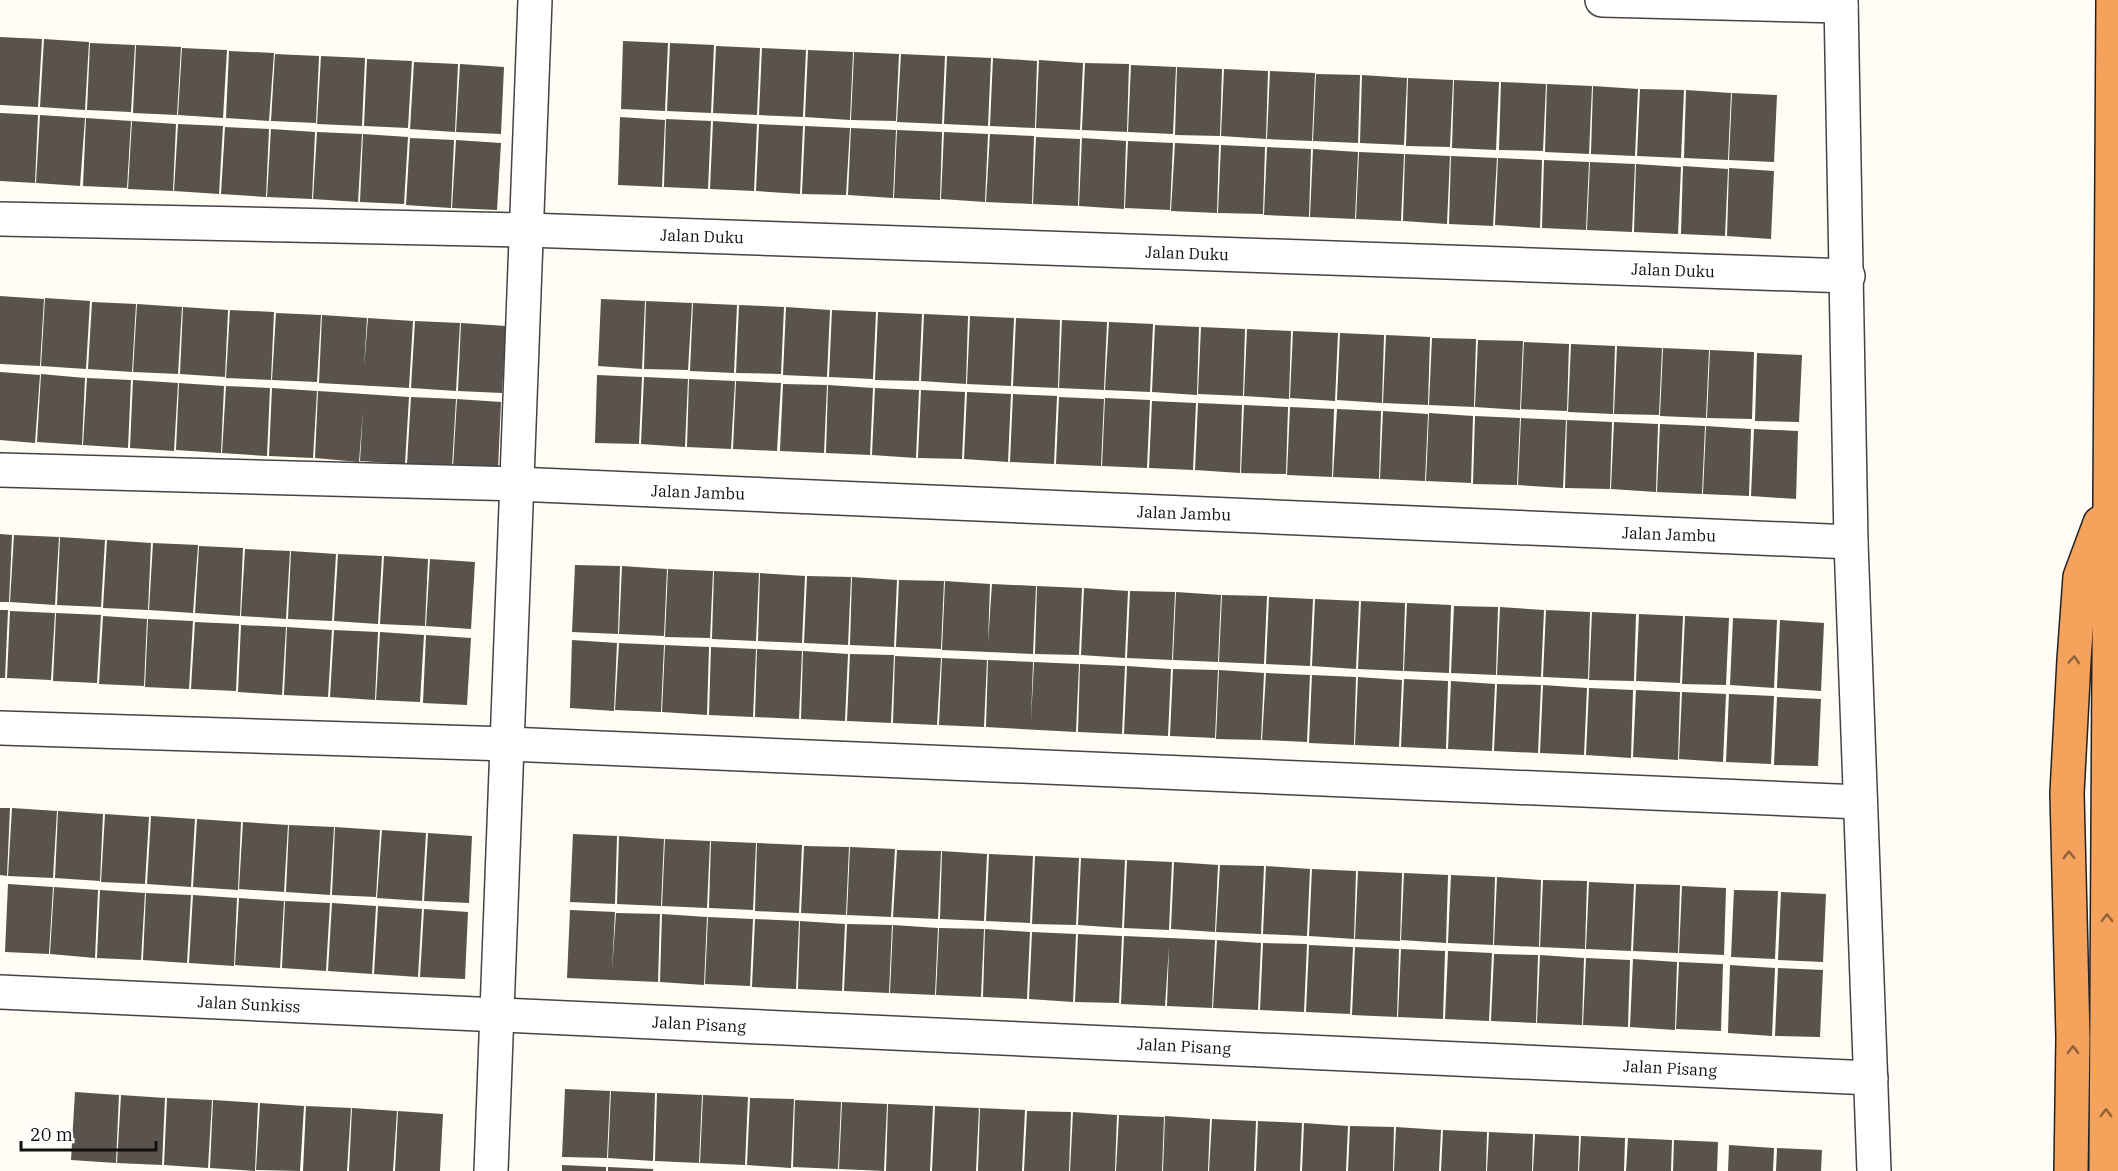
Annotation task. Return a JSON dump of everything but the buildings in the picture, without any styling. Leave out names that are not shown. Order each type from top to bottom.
[{"type":"highway","points":[[2106,1171],[2113,0]]},
{"type":"highway","points":[[2071,1171],[2073,1038],[2067,793],[2074,660],[2080,577],[2109,501]]},
{"type":"street","points":[[491,1171],[535,0]]},
{"type":"street","points":[[1602,0],[1841,3],[1848,276],[1851,542],[1874,1171]]},
{"type":"street","name":"Jalan Duku","points":[[0,219],[527,230],[1848,276]]},
{"type":"street","name":"Jalan Jambu","points":[[0,470],[516,484],[1851,542]]},
{"type":"street","points":[[0,728],[508,744],[1860,802]]},
{"type":"street","name":"Jalan Sunkiss","points":[[0,992],[498,1015]]},
{"type":"street","name":"Jalan Pisang","points":[[498,1015],[1871,1078]]}]
